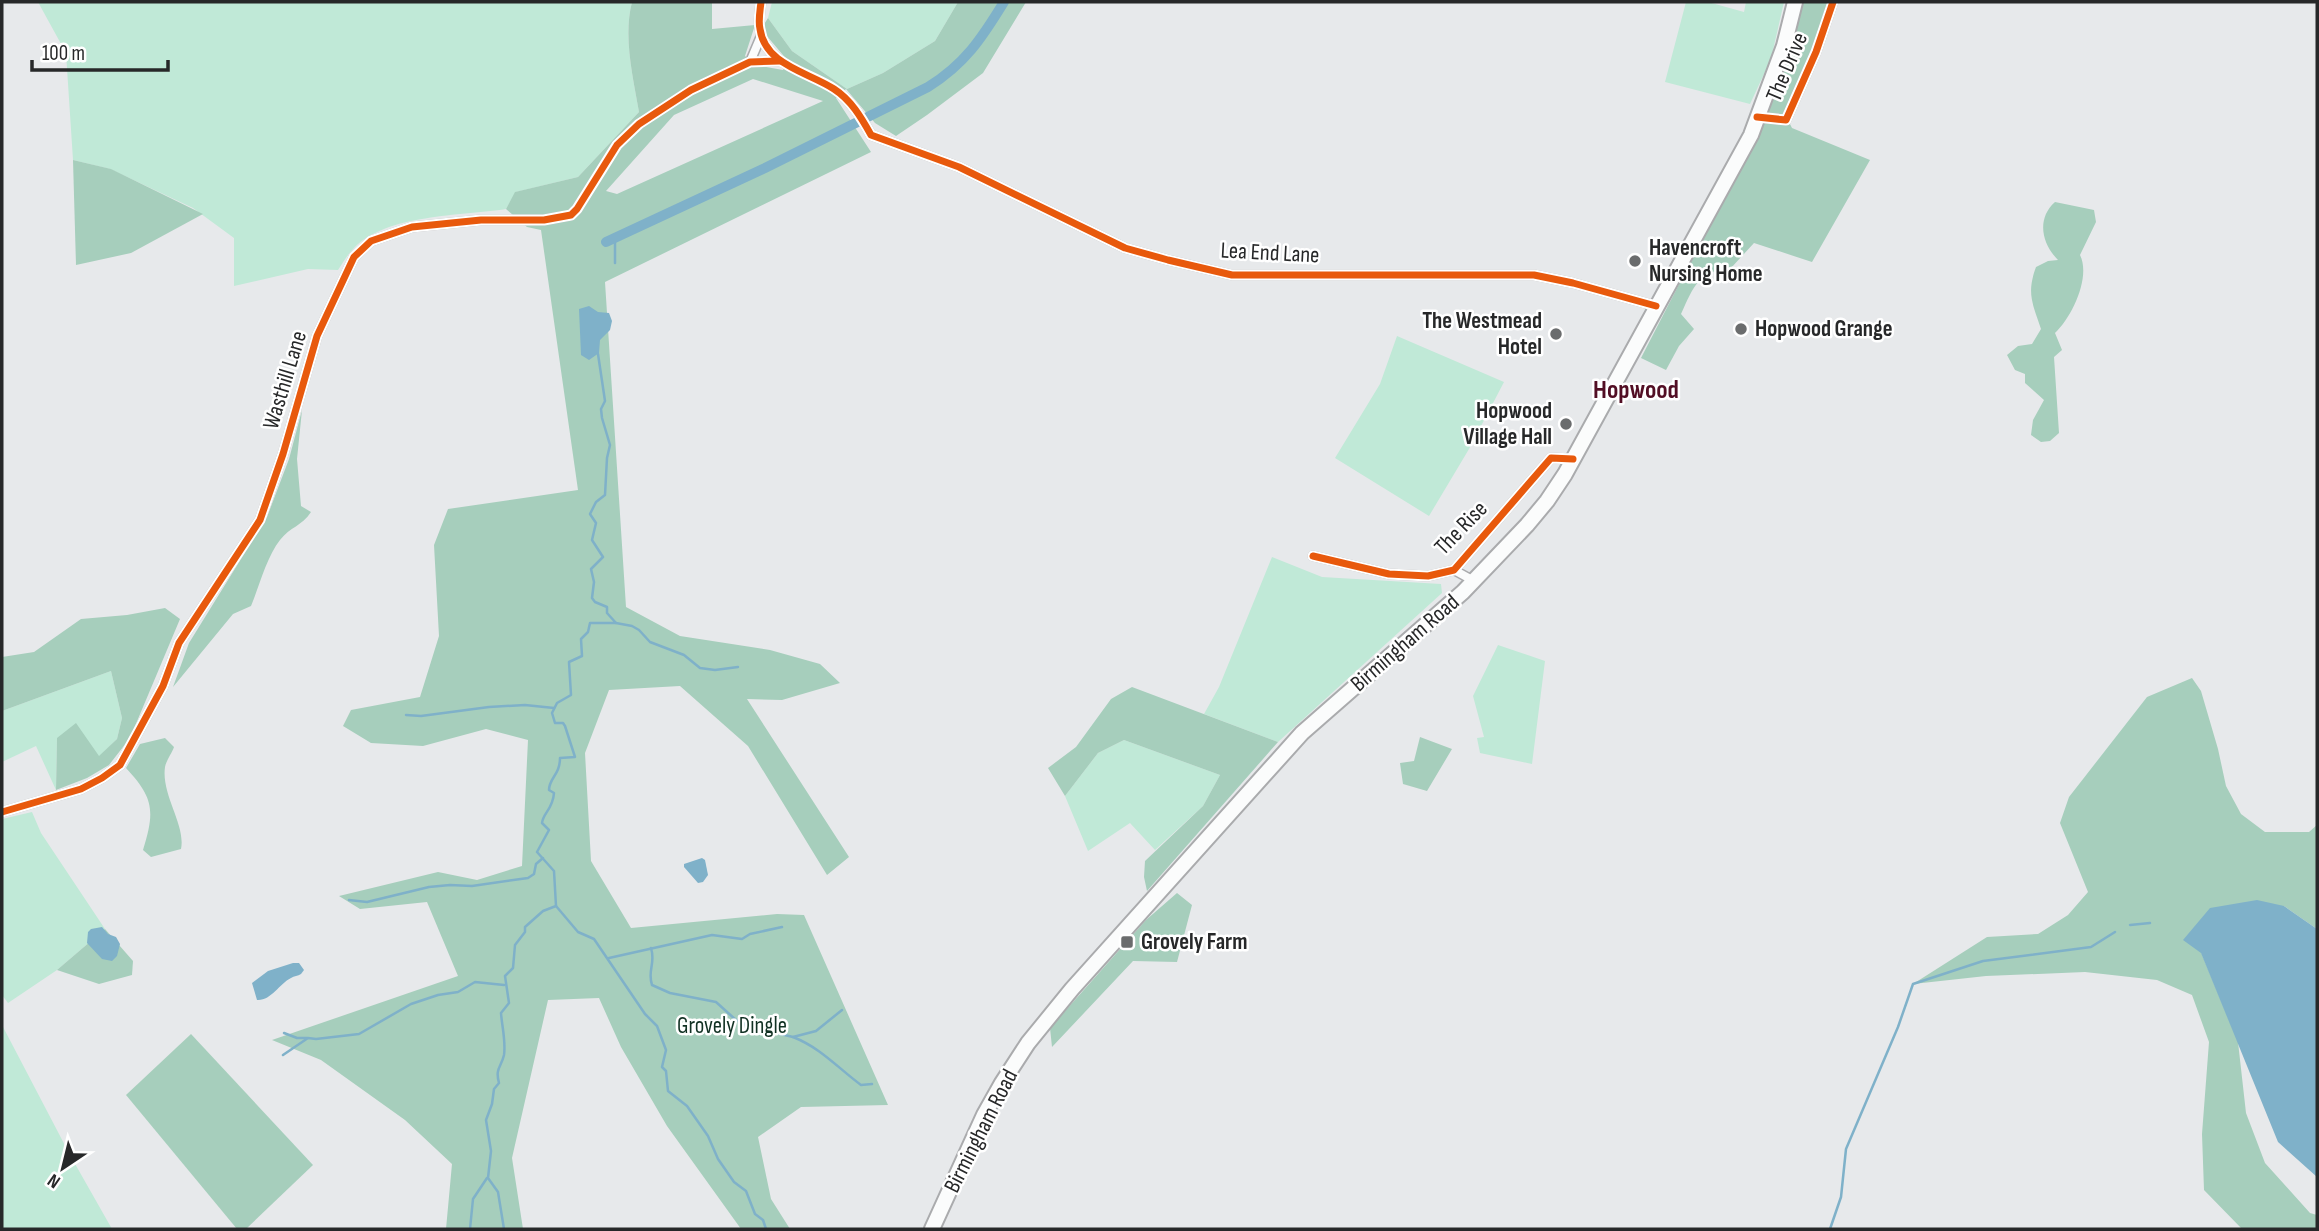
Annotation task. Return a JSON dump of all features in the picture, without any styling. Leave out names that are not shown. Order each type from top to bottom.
[{"type":"highway","name":"Birmingham Road","points":[[932,1229],[984,1115],[1002,1083],[1028,1043],[1072,989],[1302,733],[1474,581],[1547,501],[1751,135],[1784,46],[1795,2]]},
{"type":"street","points":[[761,2],[761,36],[780,61]]},
{"type":"street","name":"The Drive","points":[[1757,117],[1786,120],[1816,52],[1833,2]]},
{"type":"street","points":[[750,62],[761,36]]},
{"type":"street","name":"Wasthill Lane","points":[[2,812],[81,789],[120,765],[163,686],[179,643],[260,520],[283,454],[317,337],[354,257],[371,241],[412,227],[481,220],[544,220],[571,215],[617,145],[639,124],[691,90],[750,62],[780,61]]},
{"type":"street","name":"Lea End Lane","points":[[780,61],[834,89],[857,110],[871,135],[959,167],[1125,248],[1232,275],[1534,275],[1656,306]]},
{"type":"street","name":"The Rise","points":[[1313,556],[1389,574],[1428,576],[1454,570],[1550,458],[1573,458]]},
{"type":"street","name":"The Rise","points":[[1454,570],[1474,581]]},
{"type":"green space","points":[[38,2],[632,2],[628,29],[639,112],[578,177],[516,192],[506,209],[447,215],[405,223],[368,237],[352,251],[338,270],[308,269],[234,286],[234,238],[193,208],[110,169],[73,160],[66,53]]},
{"type":"green space","name":"Grovely Dingle","points":[[632,2],[712,2],[712,29],[755,25],[745,56],[755,65],[783,70],[788,61],[761,29],[768,18],[792,51],[847,89],[883,73],[935,41],[958,2],[1026,2],[983,73],[896,136],[875,123],[846,89],[836,98],[871,152],[605,282],[626,607],[680,636],[770,650],[820,664],[840,683],[782,700],[747,699],[849,857],[827,875],[748,746],[680,686],[609,690],[585,753],[591,861],[631,928],[777,914],[804,915],[888,1105],[801,1107],[758,1137],[771,1199],[790,1229],[741,1229],[667,1126],[621,1047],[599,998],[548,1000],[512,1158],[523,1229],[446,1229],[452,1164],[405,1120],[321,1060],[272,1040],[458,976],[427,902],[360,909],[339,896],[438,872],[477,880],[522,866],[528,740],[486,729],[423,746],[371,743],[343,726],[351,710],[420,697],[439,636],[434,545],[448,509],[578,490],[541,230],[527,227],[506,209],[515,192],[578,177],[639,112],[630,57],[629,15]],"holes":[[[753,79],[823,101],[617,194],[606,191],[674,115]]]},
{"type":"green space","points":[[772,2],[958,2],[935,41],[883,73],[847,89],[792,51],[768,18]]},
{"type":"green space","points":[[1686,2],[1708,2],[1744,12],[1746,2],[1784,2],[1771,59],[1750,104],[1665,82]]},
{"type":"green space","points":[[1803,2],[1829,2],[1785,114],[1792,128],[1870,160],[1812,262],[1754,243],[1731,268],[1711,273],[1698,282],[1681,314],[1694,329],[1679,346],[1666,370],[1641,358],[1721,203],[1789,51]]},
{"type":"green space","points":[[73,160],[111,169],[203,214],[131,253],[76,265]]},
{"type":"green space","points":[[2055,202],[2094,210],[2096,222],[2080,255],[2083,274],[2078,296],[2068,317],[2055,333],[2062,350],[2054,357],[2059,433],[2050,441],[2041,442],[2031,435],[2033,420],[2044,400],[2025,383],[2025,374],[2015,370],[2007,355],[2018,346],[2032,344],[2041,329],[2033,306],[2031,285],[2036,267],[2058,260],[2048,247],[2043,231],[2045,216]]},
{"type":"green space","points":[[1397,336],[1504,382],[1469,449],[1429,516],[1335,458],[1380,384]]},
{"type":"green space","points":[[302,410],[297,459],[301,506],[311,512],[275,547],[251,606],[233,614],[173,687],[189,643],[267,517],[289,459]]},
{"type":"green space","points":[[1272,557],[1322,577],[1441,584],[1442,593],[1278,742],[1204,714],[1219,687]]},
{"type":"green space","points":[[165,608],[180,619],[130,738],[109,765],[87,778],[56,790],[57,738],[76,723],[99,756],[117,739],[122,718],[111,671],[2,711],[2,657],[34,652],[81,619]]},
{"type":"green space","points":[[1498,645],[1545,661],[1532,764],[1480,753],[1477,738],[1484,737],[1473,696]]},
{"type":"green space","points":[[111,671],[122,718],[117,739],[99,757],[57,738],[56,790],[36,746],[2,762],[2,711]]},
{"type":"green space","points":[[2192,678],[2201,691],[2226,786],[2241,814],[2265,832],[2309,832],[2317,825],[2317,929],[2284,906],[2201,952],[2238,1042],[2246,1113],[2265,1163],[2310,1213],[2317,1215],[2317,1229],[2242,1229],[2204,1190],[2202,1134],[2209,1042],[2192,995],[2157,980],[2085,972],[1986,976],[1913,984],[1987,937],[2038,934],[2068,915],[2088,892],[2060,823],[2069,797],[2147,697]]},
{"type":"green space","points":[[1132,687],[1278,742],[1147,891],[1145,861],[1203,806],[1220,775],[1124,740],[1098,753],[1065,796],[1048,768],[1076,747],[1111,699]]},
{"type":"green space","points":[[1420,737],[1452,749],[1427,791],[1403,784],[1400,763],[1414,761]]},
{"type":"green space","points":[[165,738],[174,747],[166,765],[165,778],[180,830],[181,849],[151,857],[143,850],[150,806],[142,788],[126,768],[140,744]]},
{"type":"green space","points":[[1124,740],[1220,775],[1203,806],[1155,850],[1130,823],[1088,851],[1065,796],[1098,753]]},
{"type":"green space","points":[[32,812],[41,833],[105,929],[57,970],[8,1003],[2,995],[2,819]]},
{"type":"green space","points":[[1177,893],[1192,905],[1177,962],[1133,961],[1052,1047],[1050,1028],[1146,920]]},
{"type":"green space","points":[[105,929],[133,961],[132,975],[99,984],[57,970]]},
{"type":"green space","points":[[2,1025],[70,1155],[112,1229],[2,1229]]},
{"type":"green space","points":[[191,1034],[313,1165],[246,1229],[237,1229],[126,1095]]},
{"type":"water","points":[[589,306],[598,312],[609,313],[612,321],[610,330],[600,340],[599,353],[589,360],[581,355],[579,309]]},
{"type":"water","points":[[702,858],[705,860],[708,875],[703,882],[698,883],[684,864]]},
{"type":"water","points":[[2257,900],[2284,906],[2317,929],[2317,1177],[2278,1142],[2201,953],[2183,940],[2210,908]]},
{"type":"water","points":[[102,927],[108,934],[116,937],[120,944],[117,956],[112,961],[102,959],[87,943],[88,932]]},
{"type":"water","points":[[299,963],[304,970],[301,974],[292,977],[267,998],[257,1000],[252,983],[268,971]]},
{"type":"waterway","points":[[606,242],[765,168],[928,87],[972,49],[1004,2]]},
{"type":"waterway","points":[[615,238],[615,263]]},
{"type":"waterway","points":[[504,1229],[498,1192],[488,1178],[491,1151],[486,1120],[494,1089],[499,1083],[498,1071],[504,1055],[501,1013],[509,1003],[505,976],[513,968],[515,945],[525,932],[525,927],[543,911],[556,906],[554,871],[537,852],[549,830],[542,823],[553,798],[554,793],[549,790],[549,786],[560,758],[575,757],[565,726],[563,723],[555,723],[552,713],[557,703],[571,695],[569,662],[582,656],[581,639],[588,632],[590,623],[616,623],[607,613],[607,607],[592,598],[594,582],[591,569],[603,557],[592,540],[596,523],[590,514],[596,502],[605,495],[610,445],[602,418],[601,409],[605,401],[598,354]]},
{"type":"waterway","points":[[616,623],[632,626],[650,642],[684,655],[700,668],[715,670],[738,667]]},
{"type":"waterway","points":[[406,715],[421,716],[525,705],[554,708]]},
{"type":"waterway","points":[[349,900],[367,902],[429,887],[472,886],[528,878],[534,874],[536,864],[543,858]]},
{"type":"waterway","points":[[556,906],[578,932],[594,939],[645,1014],[657,1026],[666,1050],[662,1067],[666,1071],[668,1091],[687,1106],[708,1136],[718,1159],[734,1182],[746,1191],[755,1214],[763,1220],[766,1229]]},
{"type":"waterway","points":[[2130,925],[2150,923]]},
{"type":"waterway","points":[[609,958],[712,935],[742,939],[750,934],[782,927]]},
{"type":"waterway","points":[[1830,1229],[1841,1197],[1846,1149],[1898,1027],[1913,984],[1983,961],[2091,947],[2115,932]]},
{"type":"waterway","points":[[651,948],[652,985],[670,993],[716,1002],[736,1020],[750,1027],[793,1037],[816,1031],[842,1010]]},
{"type":"waterway","points":[[283,1055],[308,1038],[359,1034],[411,1004],[458,992],[475,982],[504,985]]},
{"type":"waterway","points":[[284,1033],[297,1038],[307,1038]]},
{"type":"waterway","points":[[793,1037],[821,1053],[861,1085],[872,1084]]},
{"type":"waterway","points":[[470,1229],[473,1199],[487,1178]]},
{"type":"cycle path","points":[[761,2],[759,26],[770,51],[789,66],[840,93],[855,109],[871,135],[959,167],[1125,248],[1232,275],[1534,275],[1656,306]]},
{"type":"cycle path","points":[[1757,117],[1786,120],[1816,52],[1833,2]]},
{"type":"cycle path","points":[[2,812],[81,789],[120,765],[163,686],[179,643],[260,520],[283,454],[317,336],[354,257],[371,241],[412,227],[481,220],[544,220],[571,215],[617,145],[639,124],[691,90],[750,62],[780,61]]},
{"type":"cycle path","points":[[1313,556],[1389,574],[1428,576],[1454,570],[1551,458],[1573,459]]},
{"type":"place","name":"Havencroft Nursing Home","points":[[1635,261]]},
{"type":"place","name":"Hopwood Grange","points":[[1741,329]]},
{"type":"place","name":"The Westmead Hotel","points":[[1556,334]]},
{"type":"place","name":"Hopwood Village Hall","points":[[1566,424]]},
{"type":"place","name":"Grovely Farm","points":[[1127,942]]},
{"type":"district","name":"Hopwood","points":[[1636,390]]}]
